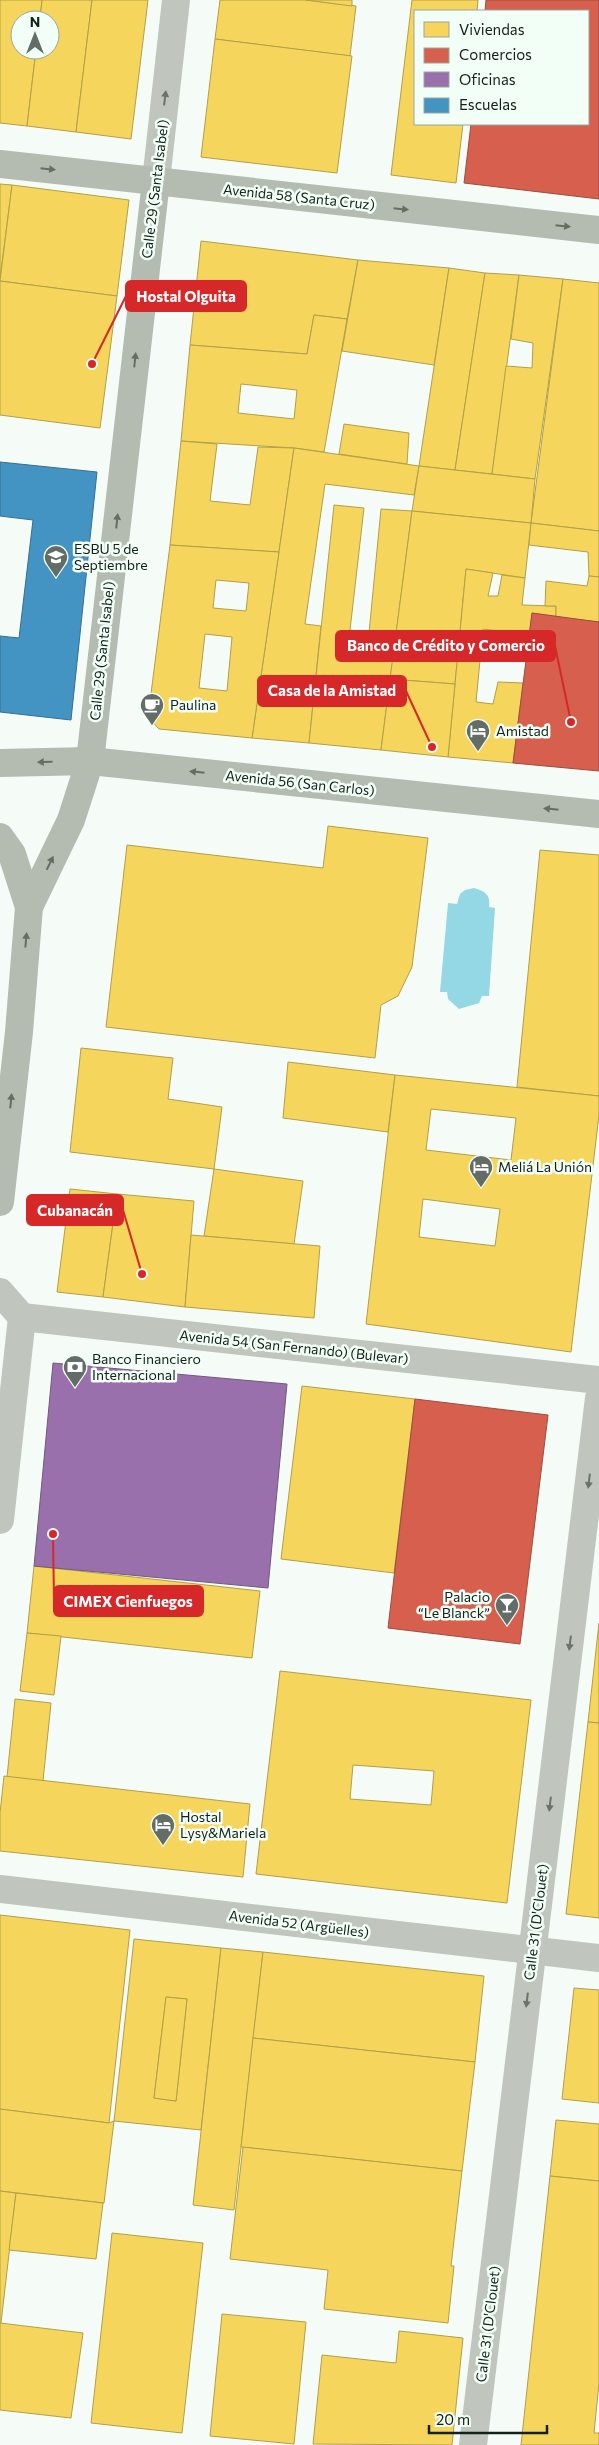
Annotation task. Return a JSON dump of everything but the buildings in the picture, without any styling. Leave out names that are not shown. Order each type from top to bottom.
[{"type":"main road","name":"Avenida 58 (Santa Cruz)","points":[[0,164],[599,230]]},
{"type":"main road","name":"Calle 29 (Santa Isabel)","points":[[0,1202],[29,907],[71,820],[90,761],[156,181]]},
{"type":"main road","name":"Avenida 56 (San Carlos)","points":[[0,763],[90,761],[599,814]]},
{"type":"main road","points":[[0,837],[12,854],[29,907]]},
{"type":"street","name":"Calle 29 (Santa Isabel)","points":[[156,181],[176,0]]},
{"type":"street","points":[[0,1292],[22,1317],[0,1520]]},
{"type":"street","name":"Avenida 54 (San Fernando) (Bulevar)","points":[[22,1317],[599,1380]]},
{"type":"street","name":"Calle 31 (D'Clouet)","points":[[473,2445],[599,1398]]},
{"type":"street","name":"Avenida 52 (Argüelles)","points":[[0,1889],[599,1958]]},
{"type":"water","points":[[474,888],[486,894],[489,899],[489,907],[495,908],[489,996],[482,996],[479,1003],[459,1009],[448,999],[447,992],[440,992],[448,903],[457,904],[460,894],[465,890]]},
{"type":"place","name":"Hostal Olguita","points":[[92,364]]},
{"type":"place","name":"ESBU 5 de Septiembre","points":[[56,578]]},
{"type":"place","name":"Banco de Crédito y Comercio","points":[[571,722]]},
{"type":"place","name":"Paulina","points":[[152,726]]},
{"type":"place","name":"Casa de la Amistad","points":[[432,747]]},
{"type":"place","name":"Amistad","points":[[478,752]]},
{"type":"place","name":"Meliá La Unión","points":[[481,1188]]},
{"type":"place","name":"Cubanacán","points":[[142,1274]]},
{"type":"place","name":"Banco Financiero Internacional","points":[[75,1388]]},
{"type":"place","name":"CIMEX Cienfuegos","points":[[53,1534]]},
{"type":"place","name":"Palacio “Le Blanck”","points":[[507,1626]]},
{"type":"place","name":"Hostal Lysy&Mariela","points":[[163,1846]]}]
